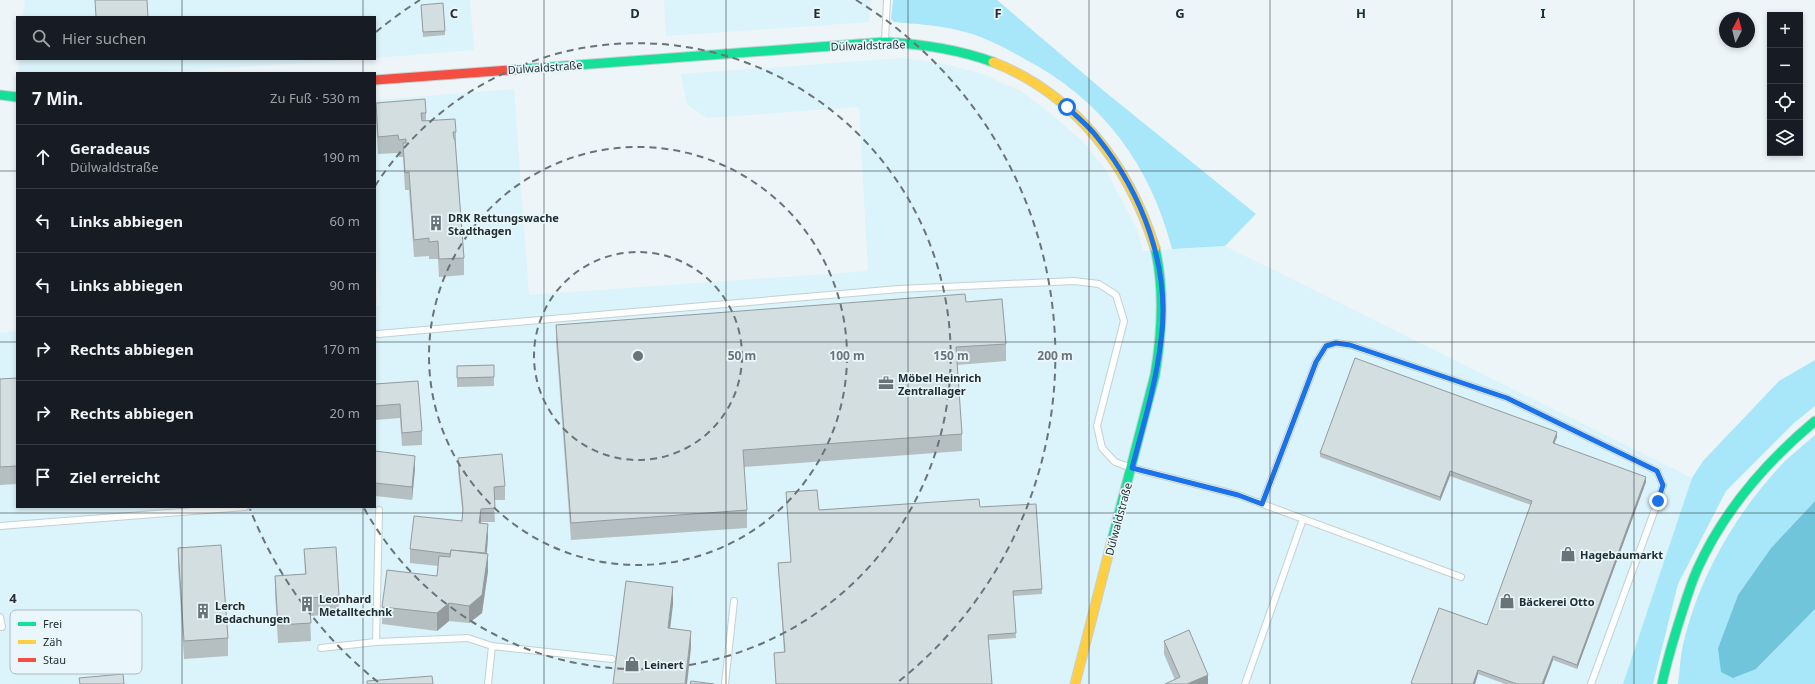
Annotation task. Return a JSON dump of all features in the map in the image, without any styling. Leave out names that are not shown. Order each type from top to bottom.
[{"type":"main road","name":"Dülwaldstraße","points":[[376,80],[885,42],[924,44],[962,52],[1000,65],[1034,82],[1067,107],[1097,136],[1122,172],[1141,208],[1154,245],[1160,278],[1162,308],[1162,339],[1155,376],[1075,684]]},
{"type":"main road","points":[[0,96],[16,97]]},
{"type":"main road","points":[[1662,684],[1673,642],[1700,563],[1749,486],[1779,453],[1815,421]]},
{"type":"main road","points":[[1672,684],[1673,642]]},
{"type":"lane","points":[[885,42],[887,0]]},
{"type":"lane","points":[[378,334],[899,289],[1074,281],[1099,284],[1116,295],[1124,321],[1097,426],[1102,448],[1115,462],[1132,468],[1238,495],[1460,577]]},
{"type":"lane","points":[[1262,504],[1316,362],[1326,346],[1336,343],[1350,345],[1507,398],[1657,471],[1663,485],[1591,684]]},
{"type":"lane","points":[[0,526],[232,508]]},
{"type":"lane","points":[[376,642],[379,510]]},
{"type":"lane","points":[[1246,684],[1303,519]]},
{"type":"lane","points":[[725,684],[734,602]]},
{"type":"lane","points":[[0,617],[2,627],[0,627]]},
{"type":"lane","points":[[321,648],[376,642],[468,638],[492,646],[612,660]]},
{"type":"lane","points":[[488,684],[492,646]]},
{"type":"shaded area","points":[[25,0],[470,0],[474,50],[376,58],[376,16],[23,16]]},
{"type":"shaded area","points":[[664,0],[871,0],[869,22],[666,36]]},
{"type":"shaded area","points":[[893,0],[997,0],[1104,91],[1256,214],[1225,246],[1172,249],[1163,218],[1151,189],[1136,162],[1119,137],[1099,114],[1077,93],[1051,74],[991,41],[966,32],[949,28],[894,22],[891,19]]},
{"type":"shaded area","points":[[903,58],[939,63],[980,73],[1021,91],[1081,140],[1104,167],[1137,229],[1143,251],[1225,246],[1692,478],[1623,684],[0,684],[0,333],[16,331],[16,508],[376,508],[376,306],[380,305],[376,246],[376,100],[514,89],[529,295],[868,271],[859,107],[707,118],[687,105],[681,74]]},
{"type":"shaded area","points":[[20,60],[353,60],[156,72],[18,72]]},
{"type":"shaded area","points":[[1815,360],[1815,406],[1794,423],[1726,491],[1678,584],[1653,684],[1623,684],[1692,478],[1703,461],[1779,381]]},
{"type":"shaded area","points":[[1815,435],[1815,501],[1771,548],[1738,595],[1718,648],[1756,669],[1815,609],[1815,684],[1678,684],[1682,650],[1690,619],[1699,594],[1722,546],[1751,501],[1767,480],[1785,461]]},
{"type":"shaded area","points":[[1815,501],[1815,609],[1756,669],[1733,678],[1721,672],[1718,648],[1738,595],[1771,548]]},
{"type":"building","points":[[95,0],[147,0],[148,16],[96,16]]},
{"type":"building","points":[[443,3],[445,31],[423,32],[421,5]]},
{"type":"building","name":"DRK Rettungswache Stadthagen","points":[[425,99],[426,113],[421,113],[422,121],[455,119],[456,132],[453,132],[455,139],[464,258],[439,259],[438,241],[429,242],[429,238],[414,240],[409,172],[405,173],[403,143],[406,143],[406,139],[399,140],[398,135],[378,137],[376,103]]},
{"type":"building","points":[[965,294],[966,302],[1002,299],[1006,344],[956,347],[962,434],[743,450],[747,510],[571,523],[556,325]]},
{"type":"building","points":[[1355,358],[1557,432],[1553,443],[1646,477],[1577,665],[1553,656],[1542,684],[1517,684],[1478,670],[1473,684],[1411,683],[1439,608],[1487,625],[1532,501],[1450,471],[1440,497],[1320,453]]},
{"type":"building","points":[[494,365],[494,377],[457,378],[457,366]]},
{"type":"building","points":[[16,378],[16,466],[0,467],[0,379]]},
{"type":"building","points":[[418,381],[422,431],[402,433],[400,404],[376,406],[376,384]]},
{"type":"building","points":[[376,451],[415,456],[412,487],[376,483]]},
{"type":"building","points":[[502,454],[505,486],[494,487],[495,508],[481,509],[479,523],[488,524],[485,553],[451,550],[450,554],[410,549],[414,516],[462,521],[463,509],[458,458]]},
{"type":"building","points":[[817,490],[819,510],[979,499],[980,507],[1036,504],[1042,589],[1013,591],[1016,633],[988,635],[992,684],[776,684],[774,653],[785,652],[778,563],[791,562],[786,492]]},
{"type":"building","name":"Lerch Bedachungen","points":[[221,545],[228,638],[184,641],[178,548]]},
{"type":"building","name":"Leonhard Metalltechnk","points":[[336,547],[339,596],[309,598],[311,623],[278,625],[275,576],[306,574],[304,549]]},
{"type":"building","points":[[451,550],[488,554],[482,595],[469,606],[449,603],[437,613],[382,607],[387,570],[437,576],[439,556],[450,557]]},
{"type":"building","points":[[626,581],[673,587],[668,628],[691,631],[685,684],[613,684]]},
{"type":"building","points":[[1189,630],[1208,675],[1187,684],[1165,684],[1180,677],[1164,641]]},
{"type":"building","points":[[123,674],[124,684],[80,684],[79,678]]},
{"type":"building","points":[[432,676],[433,684],[367,684],[367,681]]},
{"type":"building","points":[[691,681],[714,684],[690,684]]},
{"type":"traffic: fast","points":[[524,69],[885,42],[940,48],[980,57],[993,62]]},
{"type":"traffic: fast","points":[[0,95],[16,97]]},
{"type":"traffic: fast","points":[[1112,540],[1155,375],[1161,327],[1160,280],[1155,248]]},
{"type":"traffic: fast","points":[[1662,684],[1671,647],[1697,570],[1720,528],[1747,489],[1780,453],[1815,421]]},
{"type":"traffic: slow","points":[[993,62],[1022,76],[1049,93],[1073,113],[1095,136],[1114,161],[1130,188],[1144,217],[1155,248]]},
{"type":"traffic: slow","points":[[1075,684],[1112,540]]},
{"type":"traffic: jam","points":[[376,80],[524,69]]},
{"type":"place","name":"DRK Rettungswache Stadthagen","points":[[436,223]]},
{"type":"place","name":"Möbel Heinrich Zentrallager","points":[[886,383]]},
{"type":"place","name":"Hagebaumarkt","points":[[1568,554]]},
{"type":"place","name":"Bäckerei Otto","points":[[1507,601]]},
{"type":"place","name":"Leonhard Metalltechnk","points":[[307,604]]},
{"type":"place","name":"Lerch Bedachungen","points":[[203,611]]},
{"type":"place","name":"Leinert","points":[[632,664]]},
{"type":"route","points":[[1067,107],[1097,136],[1122,172],[1141,208],[1154,245],[1160,278],[1162,339],[1155,376],[1132,468],[1238,495],[1262,504],[1316,362],[1326,346],[1336,343],[1350,345],[1507,398],[1657,471],[1663,485],[1658,501]]}]
